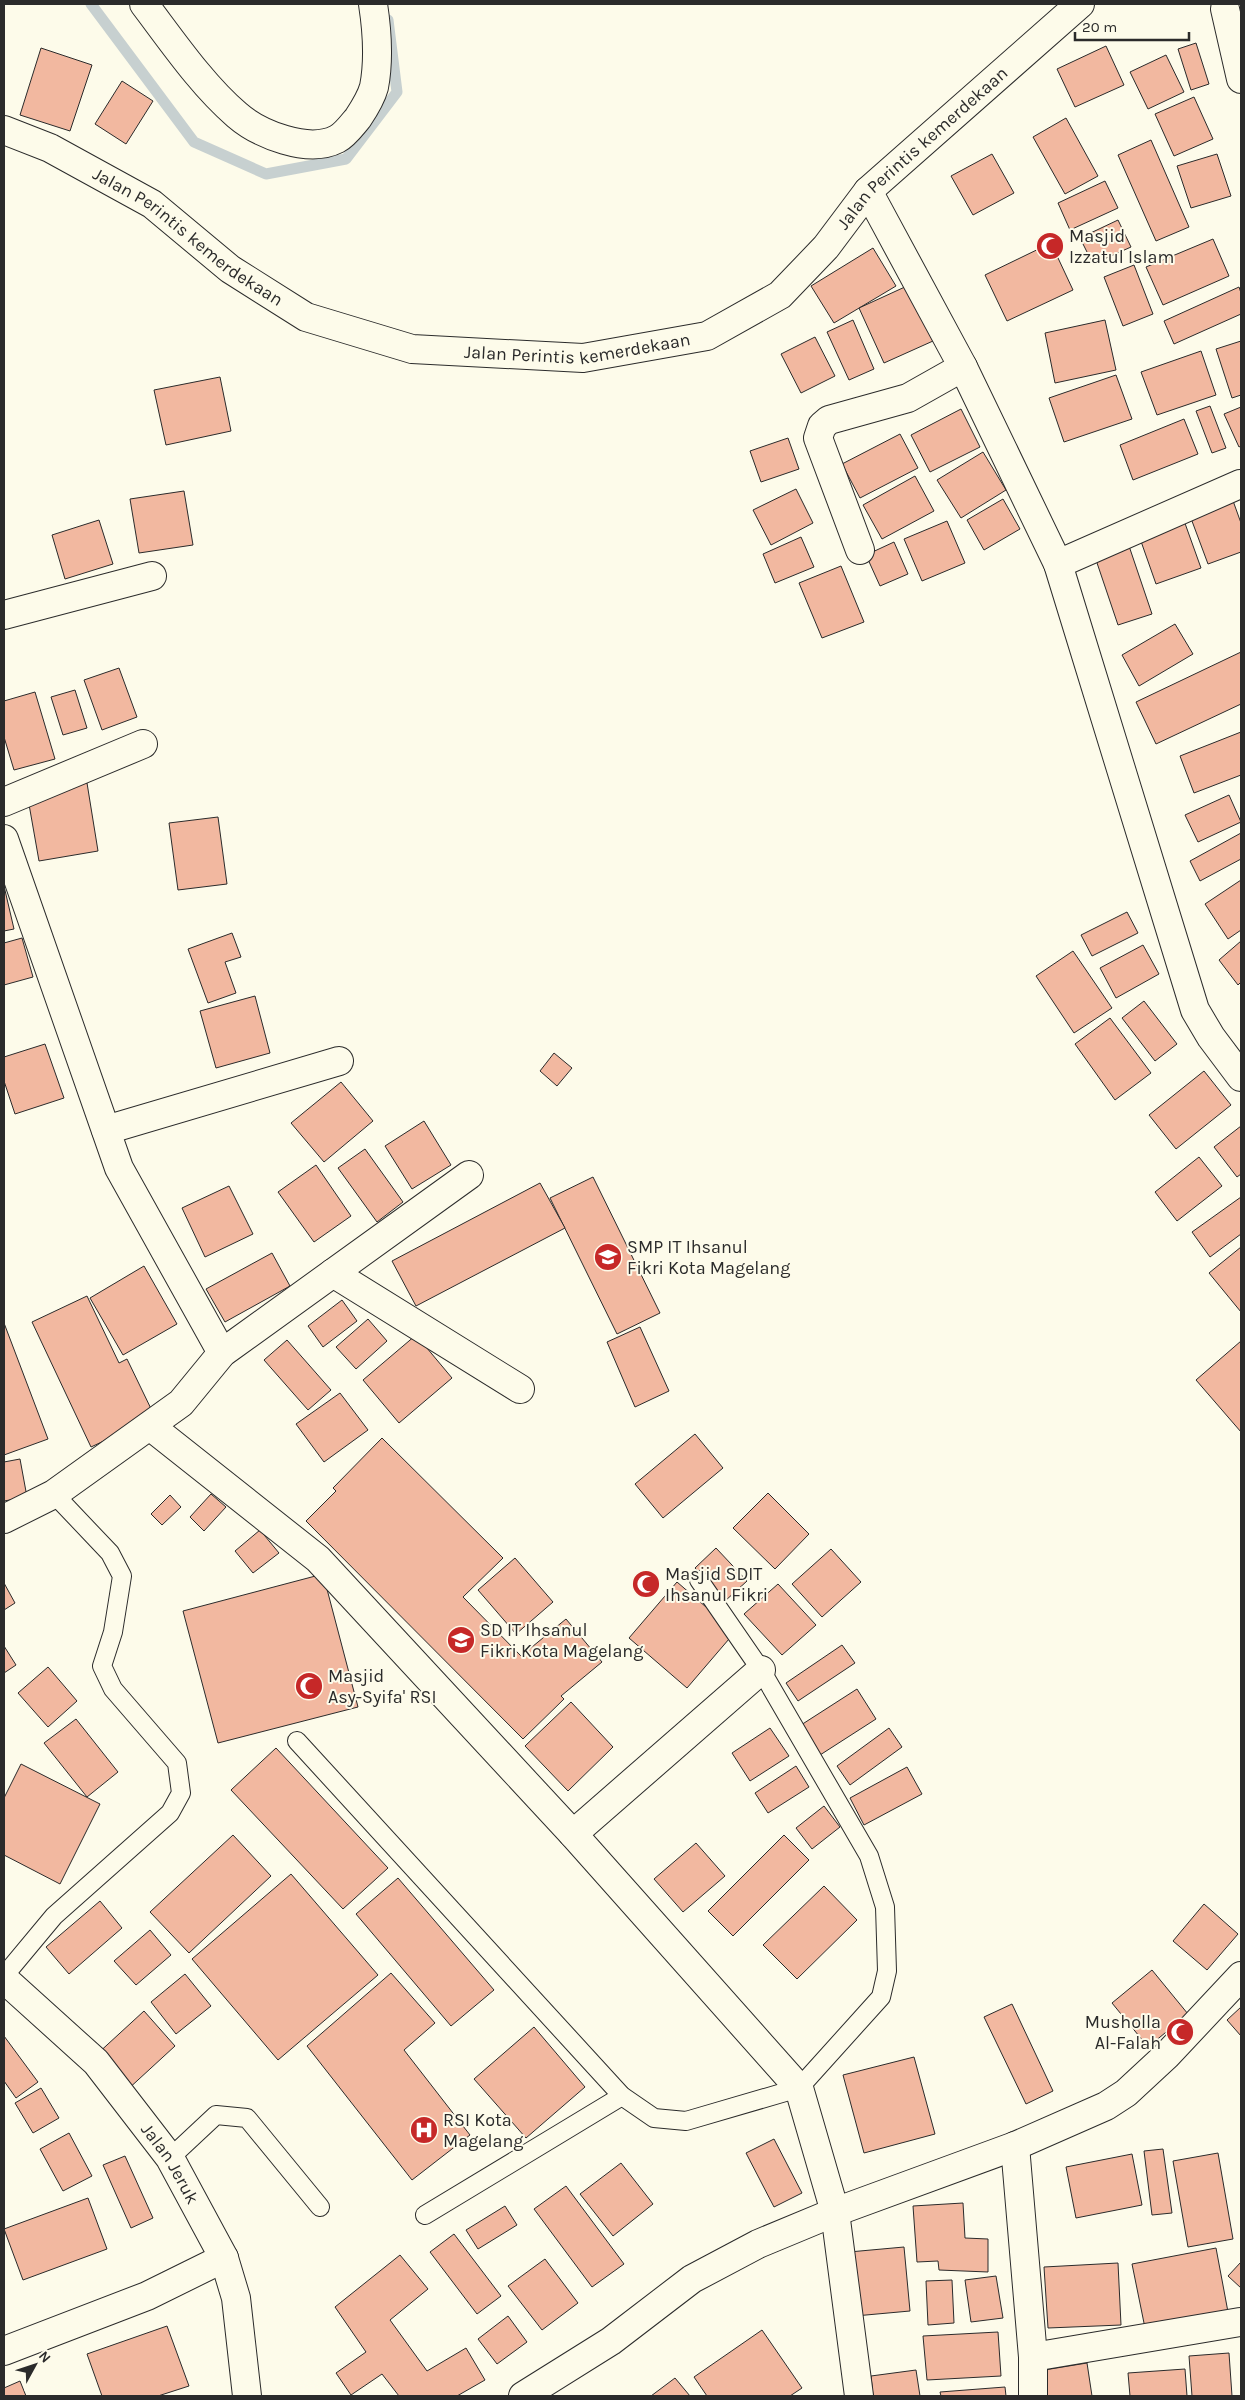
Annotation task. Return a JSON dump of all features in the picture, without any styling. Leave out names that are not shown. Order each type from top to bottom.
[{"type":"street","points":[[144,4],[176,46],[238,116],[266,133],[297,144],[321,144],[336,139],[347,131],[365,108],[373,89],[376,23],[373,4]]},
{"type":"street","name":"Jalan Perintis kemerdekaan","points":[[4,130],[50,148],[152,204],[230,269],[306,317],[412,349],[583,358],[707,336],[780,295],[826,247],[868,191],[1080,4]]},
{"type":"street","points":[[1229,6],[1241,79]]},
{"type":"street","points":[[868,191],[963,367],[1058,564],[1195,1010],[1211,1037],[1241,1077]]},
{"type":"street","points":[[860,550],[818,438],[822,426],[829,420],[908,398],[963,367]]},
{"type":"street","points":[[1058,564],[1240,484]]},
{"type":"street","points":[[4,616],[152,576]]},
{"type":"street","points":[[4,802],[142,744]]},
{"type":"street","points":[[4,839],[119,1168],[222,1353]]},
{"type":"street","points":[[106,1130],[339,1061]]},
{"type":"street","points":[[4,1519],[54,1494],[150,1426],[181,1403],[222,1353],[470,1175]]},
{"type":"street","points":[[333,1274],[520,1388]]},
{"type":"street","points":[[150,1426],[318,1559],[573,1834],[799,2088],[835,2212],[859,2396]]},
{"type":"street","points":[[573,1834],[761,1670]]},
{"type":"street","points":[[523,2396],[610,2341],[692,2279],[758,2244],[835,2212],[1015,2146],[1106,2106],[1126,2093],[1167,2055],[1241,1976]]},
{"type":"street","name":"Jalan Jeruk","points":[[4,1978],[96,2062],[170,2158],[224,2258],[236,2298],[247,2396]]},
{"type":"street","points":[[1015,2146],[1033,2357],[1033,2396]]},
{"type":"street","points":[[4,2351],[147,2296],[224,2258]]},
{"type":"street","points":[[1033,2357],[1240,2322]]},
{"type":"lane","points":[[4,1978],[54,1916],[170,1813],[181,1793],[177,1763],[113,1689],[102,1666],[113,1632],[122,1576],[110,1553],[54,1494]]},
{"type":"lane","points":[[297,1741],[622,2096],[654,2118],[686,2121],[799,2088],[881,1997],[888,1971],[885,1907],[869,1856],[761,1670],[699,1580]]},
{"type":"lane","points":[[425,2215],[622,2096]]},
{"type":"lane","points":[[170,2158],[216,2115],[247,2118],[320,2207]]},
{"type":"building","points":[[1196,43],[1209,84],[1191,90],[1178,49]]},
{"type":"building","points":[[1106,46],[1124,85],[1075,107],[1057,69]]},
{"type":"building","points":[[41,48],[92,65],[70,131],[20,115]]},
{"type":"building","points":[[1166,55],[1184,92],[1148,109],[1130,72]]},
{"type":"building","points":[[122,81],[153,101],[126,144],[95,124]]},
{"type":"building","points":[[1194,97],[1213,139],[1174,156],[1155,114]]},
{"type":"building","points":[[1066,118],[1098,176],[1065,194],[1033,137]]},
{"type":"building","points":[[1151,140],[1189,227],[1156,241],[1118,155]]},
{"type":"building","points":[[992,154],[1014,193],[973,215],[951,176]]},
{"type":"building","points":[[1217,154],[1231,196],[1191,208],[1177,166]]},
{"type":"building","points":[[1105,181],[1118,208],[1070,230],[1058,203]]},
{"type":"building","points":[[1118,220],[1131,247],[1093,264],[1080,238]]},
{"type":"building","points":[[1213,239],[1229,276],[1163,305],[1146,267]]},
{"type":"building","points":[[1051,243],[1073,290],[1007,321],[985,275]]},
{"type":"building","points":[[873,248],[896,286],[834,323],[811,286]]},
{"type":"building","points":[[1134,265],[1153,314],[1123,326],[1104,277]]},
{"type":"building","points":[[907,286],[933,341],[884,363],[859,308]]},
{"type":"building","points":[[1239,287],[1241,293],[1241,314],[1174,344],[1164,321]]},
{"type":"building","points":[[853,320],[874,369],[849,380],[827,332]]},
{"type":"building","points":[[1105,320],[1116,370],[1055,383],[1045,333]]},
{"type":"building","points":[[815,337],[835,376],[801,393],[781,354]]},
{"type":"building","points":[[1241,341],[1241,395],[1232,398],[1216,349]]},
{"type":"building","points":[[1201,351],[1216,395],[1157,415],[1141,372]]},
{"type":"building","points":[[1116,375],[1132,419],[1064,442],[1049,398]]},
{"type":"building","points":[[220,377],[231,431],[166,445],[154,390]]},
{"type":"building","points":[[1210,406],[1226,448],[1212,453],[1196,411]]},
{"type":"building","points":[[1241,407],[1241,446],[1239,447],[1224,414]]},
{"type":"building","points":[[961,409],[980,447],[930,472],[911,435]]},
{"type":"building","points":[[1184,419],[1198,454],[1133,480],[1120,445]]},
{"type":"building","points":[[900,434],[918,468],[860,498],[842,464]]},
{"type":"building","points":[[788,438],[799,469],[761,482],[750,451]]},
{"type":"building","points":[[983,452],[1006,490],[961,518],[937,480]]},
{"type":"building","points":[[915,476],[934,511],[882,539],[863,505]]},
{"type":"building","points":[[796,489],[813,523],[771,545],[753,510]]},
{"type":"building","points":[[184,491],[193,545],[139,553],[130,499]]},
{"type":"building","points":[[1232,498],[1241,523],[1241,552],[1208,564],[1189,513]]},
{"type":"building","points":[[1003,499],[1020,529],[984,550],[967,520]]},
{"type":"building","points":[[1182,515],[1201,568],[1156,584],[1137,530]]},
{"type":"building","points":[[99,520],[113,564],[65,579],[52,535]]},
{"type":"building","points":[[947,521],[965,563],[922,581],[904,539]]},
{"type":"building","points":[[801,537],[814,567],[775,583],[763,554]]},
{"type":"building","points":[[894,542],[908,574],[880,586],[866,555]]},
{"type":"building","points":[[1128,543],[1152,614],[1118,625],[1094,554]]},
{"type":"building","points":[[841,566],[864,622],[822,638],[799,583]]},
{"type":"building","points":[[1175,624],[1193,654],[1139,686],[1122,655]]},
{"type":"building","points":[[1241,652],[1241,704],[1156,744],[1136,702]]},
{"type":"building","points":[[119,668],[137,717],[102,730],[84,680]]},
{"type":"building","points":[[75,690],[87,728],[63,735],[51,697]]},
{"type":"building","points":[[35,692],[55,759],[14,770],[4,737],[4,701]]},
{"type":"building","points":[[1241,732],[1241,775],[1194,793],[1180,756]]},
{"type":"building","points":[[87,783],[98,851],[39,861],[27,793]]},
{"type":"building","points":[[1229,795],[1241,822],[1198,842],[1185,815]]},
{"type":"building","points":[[218,817],[227,884],[178,890],[169,823]]},
{"type":"building","points":[[1241,833],[1241,859],[1200,881],[1190,861]]},
{"type":"building","points":[[1241,880],[1241,930],[1228,939],[1205,904]]},
{"type":"building","points":[[4,886],[14,929],[4,931]]},
{"type":"building","points":[[1127,912],[1138,933],[1092,956],[1081,935]]},
{"type":"building","points":[[232,933],[241,957],[225,962],[236,993],[208,1003],[188,949]]},
{"type":"building","points":[[22,938],[33,977],[4,985],[4,943]]},
{"type":"building","points":[[1241,941],[1241,982],[1238,985],[1219,960]]},
{"type":"building","points":[[1143,945],[1159,974],[1116,998],[1100,968]]},
{"type":"building","points":[[1073,951],[1112,1008],[1074,1033],[1036,976]]},
{"type":"building","points":[[255,996],[270,1053],[216,1068],[200,1011]]},
{"type":"building","points":[[1144,1001],[1177,1044],[1155,1061],[1122,1018]]},
{"type":"building","points":[[1110,1018],[1151,1073],[1115,1100],[1075,1044]]},
{"type":"building","points":[[45,1044],[64,1098],[15,1114],[4,1081],[4,1057]]},
{"type":"building","points":[[554,1053],[572,1068],[557,1086],[540,1071]]},
{"type":"building","points":[[1204,1071],[1231,1105],[1176,1149],[1149,1115]]},
{"type":"building","points":[[341,1082],[373,1121],[324,1162],[291,1123]]},
{"type":"building","points":[[424,1121],[451,1165],[412,1189],[385,1146]]},
{"type":"building","points":[[1241,1126],[1241,1174],[1237,1177],[1214,1147]]},
{"type":"building","points":[[365,1149],[403,1202],[377,1222],[338,1168]]},
{"type":"building","points":[[1199,1157],[1222,1186],[1177,1221],[1155,1192]]},
{"type":"building","points":[[316,1165],[351,1216],[314,1242],[278,1192]]},
{"type":"building","points":[[593,1177],[660,1313],[617,1334],[550,1198]]},
{"type":"building","points":[[540,1183],[565,1228],[416,1306],[392,1261]]},
{"type":"building","points":[[229,1186],[253,1234],[205,1257],[182,1208]]},
{"type":"building","points":[[1241,1197],[1241,1234],[1210,1257],[1192,1232]]},
{"type":"building","points":[[1241,1247],[1241,1312],[1209,1273]]},
{"type":"building","points":[[272,1253],[290,1286],[225,1322],[206,1289]]},
{"type":"building","points":[[144,1266],[177,1324],[123,1355],[90,1298]]},
{"type":"building","points":[[87,1296],[119,1363],[127,1359],[155,1417],[91,1447],[32,1322]]},
{"type":"building","points":[[342,1300],[357,1321],[323,1347],[308,1326]]},
{"type":"building","points":[[368,1319],[387,1341],[356,1369],[336,1347]]},
{"type":"building","points":[[4,1323],[48,1439],[4,1455]]},
{"type":"building","points":[[640,1327],[669,1391],[635,1407],[607,1342]]},
{"type":"building","points":[[416,1335],[452,1378],[399,1423],[363,1380]]},
{"type":"building","points":[[287,1340],[331,1390],[308,1410],[264,1360]]},
{"type":"building","points":[[1241,1341],[1241,1432],[1196,1380]]},
{"type":"building","points":[[340,1393],[368,1430],[324,1462],[296,1424]]},
{"type":"building","points":[[695,1434],[723,1468],[663,1518],[635,1484]]},
{"type":"building","points":[[382,1438],[503,1558],[463,1597],[521,1656],[566,1619],[602,1662],[561,1696],[564,1699],[523,1739],[306,1521],[336,1491],[333,1488]]},
{"type":"building","points":[[20,1459],[27,1497],[4,1501],[4,1462]]},
{"type":"building","points":[[768,1493],[809,1534],[775,1569],[733,1528]]},
{"type":"building","points":[[211,1494],[226,1507],[204,1531],[190,1517]]},
{"type":"building","points":[[170,1495],[181,1507],[162,1525],[151,1514]]},
{"type":"building","points":[[260,1530],[279,1553],[253,1573],[235,1551]]},
{"type":"building","points":[[716,1548],[747,1581],[725,1601],[695,1568]]},
{"type":"building","points":[[831,1549],[861,1582],[822,1617],[792,1584]]},
{"type":"building","points":[[515,1558],[553,1602],[516,1634],[478,1590]]},
{"type":"building","points":[[323,1574],[358,1707],[218,1743],[183,1611]]},
{"type":"building","points":[[677,1582],[735,1632],[687,1688],[629,1638]]},
{"type":"building","points":[[4,1583],[15,1603],[4,1610]]},
{"type":"building","points":[[778,1584],[816,1625],[782,1655],[744,1614]]},
{"type":"building","points":[[842,1645],[855,1663],[798,1701],[786,1683]]},
{"type":"building","points":[[4,1646],[16,1665],[4,1673]]},
{"type":"building","points":[[48,1667],[77,1701],[48,1727],[18,1693]]},
{"type":"building","points":[[857,1689],[876,1719],[820,1755],[801,1725]]},
{"type":"building","points":[[571,1702],[613,1747],[568,1791],[525,1746]]},
{"type":"building","points":[[76,1719],[118,1772],[87,1797],[44,1743]]},
{"type":"building","points":[[770,1728],[789,1756],[750,1781],[732,1753]]},
{"type":"building","points":[[889,1728],[902,1747],[850,1785],[837,1766]]},
{"type":"building","points":[[276,1748],[388,1868],[343,1909],[231,1790]]},
{"type":"building","points":[[21,1764],[100,1804],[60,1884],[4,1855],[4,1798]]},
{"type":"building","points":[[796,1766],[809,1787],[768,1813],[755,1793]]},
{"type":"building","points":[[907,1767],[922,1794],[864,1825],[850,1798]]},
{"type":"building","points":[[824,1806],[840,1827],[812,1849],[796,1828]]},
{"type":"building","points":[[233,1835],[271,1876],[189,1953],[150,1912]]},
{"type":"building","points":[[784,1835],[809,1860],[733,1936],[708,1911]]},
{"type":"building","points":[[696,1843],[725,1876],[683,1912],[654,1879]]},
{"type":"building","points":[[291,1874],[378,1975],[278,2060],[192,1959]]},
{"type":"building","points":[[398,1878],[494,1990],[451,2026],[356,1914]]},
{"type":"building","points":[[824,1886],[857,1920],[797,1979],[763,1945]]},
{"type":"building","points":[[100,1901],[122,1928],[69,1974],[46,1947]]},
{"type":"building","points":[[1204,1904],[1238,1934],[1207,1970],[1173,1941]]},
{"type":"building","points":[[150,1930],[171,1955],[136,1985],[114,1961]]},
{"type":"building","points":[[1152,1970],[1188,2014],[1148,2047],[1112,2003]]},
{"type":"building","points":[[391,1973],[435,2023],[404,2050],[470,2135],[412,2180],[307,2046]]},
{"type":"building","points":[[185,1974],[211,2006],[176,2034],[151,2002]]},
{"type":"building","points":[[1012,2004],[1053,2091],[1026,2104],[984,2017]]},
{"type":"building","points":[[1241,2007],[1241,2036],[1227,2020]]},
{"type":"building","points":[[144,2011],[175,2046],[126,2091],[95,2056]]},
{"type":"building","points":[[534,2027],[585,2087],[526,2138],[474,2079]]},
{"type":"building","points":[[4,2036],[38,2082],[16,2098],[4,2081]]},
{"type":"building","points":[[914,2057],[935,2134],[864,2153],[843,2075]]},
{"type":"building","points":[[41,2088],[59,2118],[33,2133],[15,2103]]},
{"type":"building","points":[[69,2133],[92,2176],[63,2191],[40,2149]]},
{"type":"building","points":[[774,2139],[802,2193],[774,2207],[746,2153]]},
{"type":"building","points":[[1163,2149],[1172,2213],[1152,2215],[1144,2151]]},
{"type":"building","points":[[1218,2153],[1233,2239],[1188,2247],[1173,2161]]},
{"type":"building","points":[[1132,2154],[1142,2205],[1076,2218],[1066,2167]]},
{"type":"building","points":[[125,2156],[153,2218],[131,2228],[103,2165]]},
{"type":"building","points":[[621,2163],[653,2204],[613,2236],[580,2194]]},
{"type":"building","points":[[566,2186],[624,2264],[592,2287],[534,2209]]},
{"type":"building","points":[[88,2198],[107,2249],[23,2280],[4,2229]]},
{"type":"building","points":[[963,2203],[965,2238],[988,2239],[988,2272],[939,2270],[938,2261],[917,2262],[913,2206]]},
{"type":"building","points":[[505,2206],[517,2225],[478,2249],[466,2230]]},
{"type":"building","points":[[454,2234],[501,2296],[477,2314],[430,2252]]},
{"type":"building","points":[[904,2247],[910,2311],[855,2316],[849,2252]]},
{"type":"building","points":[[1216,2248],[1228,2312],[1145,2328],[1132,2264]]},
{"type":"building","points":[[400,2255],[428,2289],[390,2320],[427,2371],[466,2348],[485,2380],[457,2396],[399,2396],[382,2374],[351,2395],[336,2373],[366,2352],[335,2307]]},
{"type":"building","points":[[545,2259],[578,2303],[542,2330],[508,2286]]},
{"type":"building","points":[[1241,2262],[1241,2288],[1228,2276]]},
{"type":"building","points":[[1118,2263],[1121,2325],[1048,2328],[1044,2267]]},
{"type":"building","points":[[996,2276],[1003,2318],[971,2322],[965,2280]]},
{"type":"building","points":[[952,2280],[954,2323],[928,2325],[926,2281]]},
{"type":"building","points":[[508,2316],[527,2342],[497,2364],[478,2339]]},
{"type":"building","points":[[167,2326],[189,2386],[158,2396],[102,2396],[87,2354]]},
{"type":"building","points":[[762,2330],[802,2388],[790,2396],[707,2396],[694,2377]]},
{"type":"building","points":[[998,2332],[1001,2376],[927,2380],[923,2336]]},
{"type":"building","points":[[1229,2353],[1232,2396],[1192,2396],[1189,2356]]},
{"type":"building","points":[[1087,2363],[1092,2396],[1042,2396],[1038,2371]]},
{"type":"building","points":[[1185,2369],[1187,2396],[1130,2396],[1128,2373]]},
{"type":"building","points":[[916,2370],[920,2396],[873,2396],[871,2376]]},
{"type":"building","points":[[675,2378],[690,2396],[651,2396]]},
{"type":"building","points":[[20,2381],[26,2396],[4,2396],[4,2388]]},
{"type":"building","points":[[1005,2387],[1006,2396],[941,2396],[940,2392]]},
{"type":"waterway","points":[[91,4],[194,142],[266,174],[346,159],[397,92],[388,20]]},
{"type":"place","name":"Masjid Izzatul Islam","points":[[1050,246]]},
{"type":"place","name":"SMP IT Ihsanul Fikri Kota Magelang","points":[[608,1257]]},
{"type":"place","name":"Masjid SDIT Ihsanul Fikri","points":[[646,1584]]},
{"type":"place","name":"SD IT Ihsanul Fikri Kota Magelang","points":[[461,1640]]},
{"type":"place","name":"Masjid Asy-Syifa' RSI","points":[[309,1686]]},
{"type":"place","name":"Musholla Al-Falah","points":[[1180,2032]]},
{"type":"place","name":"RSI Kota Magelang","points":[[424,2130]]}]
